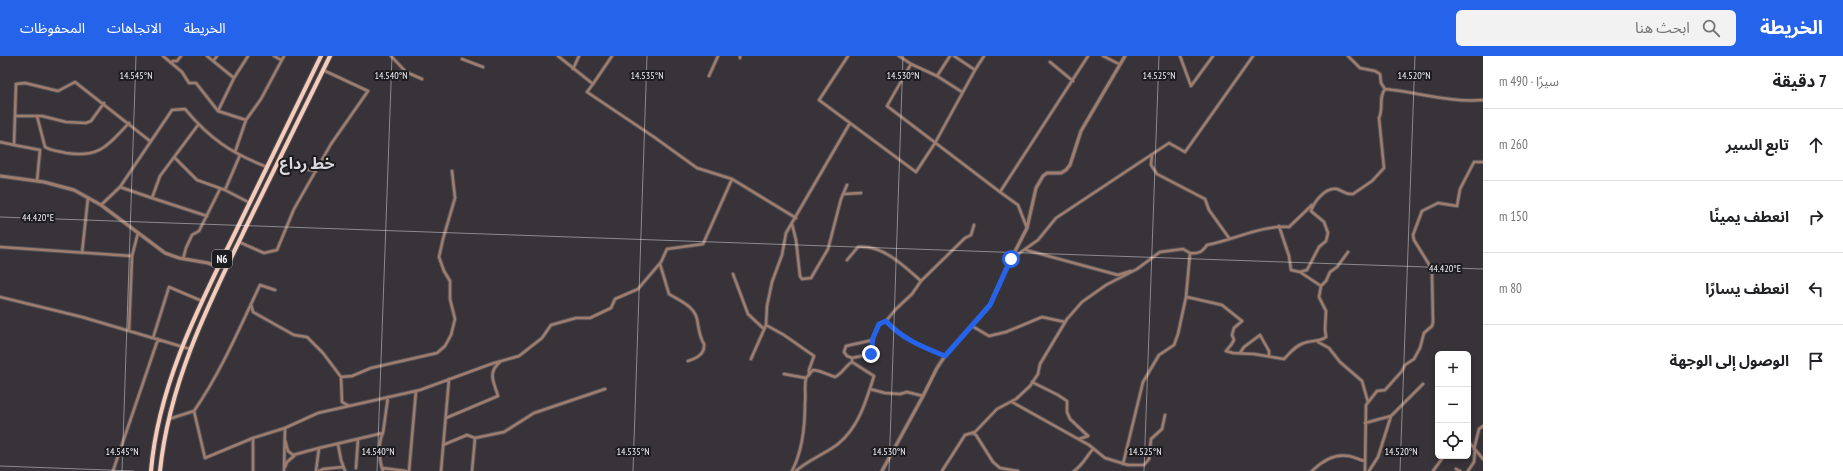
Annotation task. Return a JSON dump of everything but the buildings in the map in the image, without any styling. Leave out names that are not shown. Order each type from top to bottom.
[{"type":"main road","points":[[321,56],[329,58]]},
{"type":"main road","name":"N6","points":[[152,471],[158,425],[182,346],[202,300],[321,56]]},
{"type":"main road","name":"N6","points":[[160,471],[169,419],[190,349],[209,303],[329,58]]},
{"type":"main road","points":[[303,94],[309,99]]},
{"type":"main road","points":[[202,300],[209,303]]},
{"type":"street","points":[[163,56],[182,72],[189,83],[196,83],[218,111],[246,120]]},
{"type":"street","points":[[171,63],[173,61],[177,61],[181,56]]},
{"type":"street","points":[[207,56],[214,60],[234,78]]},
{"type":"street","points":[[214,60],[216,56]]},
{"type":"street","points":[[218,111],[234,78],[248,56]]},
{"type":"street","points":[[274,56],[281,60]]},
{"type":"street","points":[[235,152],[246,120],[261,99],[284,56]]},
{"type":"street","points":[[391,56],[406,72],[422,79]]},
{"type":"street","points":[[558,56],[573,70],[592,84]]},
{"type":"street","points":[[573,70],[579,56]]},
{"type":"street","points":[[612,56],[587,92],[697,168],[732,179],[796,218]]},
{"type":"street","points":[[708,76],[718,56]]},
{"type":"street","points":[[848,56],[819,100],[916,172],[935,143],[962,92],[984,56]]},
{"type":"street","points":[[899,56],[911,64],[937,76],[962,92]]},
{"type":"street","points":[[937,76],[950,56]]},
{"type":"street","points":[[954,56],[975,70]]},
{"type":"street","points":[[1000,192],[1088,56]]},
{"type":"street","points":[[1104,56],[1119,64]]},
{"type":"street","points":[[882,471],[937,368],[945,356],[990,305],[1027,228],[1036,188],[1040,181],[1047,173],[1060,173],[1066,170],[1070,165],[1081,131],[1125,56]]},
{"type":"street","points":[[1180,56],[1191,86],[1213,56]]},
{"type":"street","points":[[1011,259],[1038,240],[1056,218],[1134,164],[1152,155],[1169,143],[1185,152],[1253,56]]},
{"type":"street","points":[[1348,56],[1360,68],[1375,71],[1380,74],[1381,83],[1385,89],[1426,95],[1483,100]]},
{"type":"street","points":[[462,59],[483,68]]},
{"type":"street","points":[[1050,62],[1073,81]]},
{"type":"street","points":[[911,64],[887,106],[1018,205],[1027,228]]},
{"type":"street","points":[[239,242],[264,253],[277,250],[294,209],[331,144],[368,91],[323,70]]},
{"type":"street","points":[[14,145],[16,84],[25,83],[58,91],[75,82],[104,103],[150,141]]},
{"type":"street","points":[[942,471],[945,469],[965,435],[973,432],[997,409],[1012,401],[1032,382],[1038,374],[1040,364],[1065,322],[1082,302],[1093,294],[1137,269],[1160,252],[1182,249],[1190,253],[1197,254],[1202,252],[1207,245],[1222,243],[1229,238],[1279,226],[1292,226],[1324,193],[1332,189],[1353,194],[1372,182],[1383,171],[1385,165],[1379,118],[1382,112],[1381,96],[1385,89]]},
{"type":"street","points":[[15,116],[37,116],[66,122],[86,123],[91,121],[104,103]]},
{"type":"street","points":[[101,205],[120,187],[172,110],[176,109],[185,109],[198,125],[224,147],[267,167]]},
{"type":"street","points":[[37,116],[45,147],[55,151],[75,154],[89,155],[104,149],[129,123]]},
{"type":"street","points":[[751,359],[766,325],[767,306],[772,282],[782,255],[786,233],[850,123]]},
{"type":"street","points":[[152,198],[160,176],[175,158],[183,144],[198,125]]},
{"type":"street","points":[[0,142],[40,150],[37,181]]},
{"type":"street","points":[[225,190],[240,155]]},
{"type":"street","points":[[1152,155],[1151,165],[1157,174],[1205,199],[1209,210],[1229,238]]},
{"type":"street","points":[[175,158],[197,180],[225,190],[250,203]]},
{"type":"street","points":[[1365,471],[1365,407],[1377,391],[1385,390],[1402,371],[1405,364],[1414,359],[1420,348],[1424,333],[1432,326],[1433,322],[1432,274],[1430,266],[1413,237],[1422,211],[1438,203],[1457,206],[1460,189],[1474,162],[1483,162]]},
{"type":"street","points":[[277,164],[316,171]]},
{"type":"street","points":[[341,377],[352,376],[371,368],[437,353],[445,346],[451,335],[455,320],[449,291],[450,281],[444,271],[440,257],[443,239],[455,198],[452,171]]},
{"type":"street","points":[[0,176],[37,181],[74,190],[101,205],[165,253],[183,259],[208,263],[218,268]]},
{"type":"street","points":[[194,412],[205,458],[254,438],[285,428],[318,413],[350,407],[416,390],[502,360],[519,356],[542,338],[551,325],[576,318],[590,318],[611,308],[614,300],[638,289],[660,264],[667,249],[703,244],[732,179]]},
{"type":"street","points":[[792,224],[796,240],[800,276],[802,279],[811,278],[828,249],[832,230],[847,185]]},
{"type":"street","points":[[120,187],[207,216]]},
{"type":"street","points":[[183,259],[192,235],[200,231],[220,189]]},
{"type":"street","points":[[844,194],[861,193]]},
{"type":"street","points":[[82,253],[88,198]]},
{"type":"street","points":[[1300,272],[1307,270],[1310,267],[1319,247],[1326,241],[1328,233],[1324,222],[1311,211],[1314,203]]},
{"type":"street","points":[[873,340],[846,346],[844,352],[847,356],[852,358],[871,354],[873,340],[879,324],[886,321],[912,294],[921,281],[965,238],[970,235],[974,225]]},
{"type":"street","points":[[1279,226],[1289,256],[1291,270],[1300,272],[1321,286]]},
{"type":"street","points":[[129,331],[132,256],[138,233]]},
{"type":"street","points":[[0,247],[132,256]]},
{"type":"street","points":[[847,260],[858,247],[874,248],[900,263],[921,281]]},
{"type":"street","points":[[1025,250],[1118,275],[1137,269]]},
{"type":"street","points":[[1186,297],[1222,305],[1242,321],[1234,328],[1232,335],[1234,340],[1232,345],[1226,351],[1284,359],[1291,350],[1299,345],[1324,339],[1327,335],[1324,329],[1326,312],[1319,298],[1321,286],[1326,281],[1330,272],[1337,267],[1348,252]]},
{"type":"street","points":[[1123,464],[1143,382],[1159,354],[1174,345],[1178,334],[1186,297],[1190,253]]},
{"type":"street","points":[[660,264],[669,294],[687,304],[698,320],[700,336],[705,347],[704,351],[698,358],[688,361]]},
{"type":"street","points":[[733,274],[748,314],[764,329]]},
{"type":"street","points":[[169,419],[194,412],[216,376],[260,285],[275,290]]},
{"type":"street","points":[[153,338],[170,288],[202,300]]},
{"type":"street","points":[[0,296],[190,349]]},
{"type":"street","points":[[251,303],[253,312],[294,334],[307,337],[324,353],[341,377],[342,402],[350,407]]},
{"type":"street","points":[[972,326],[989,336],[1006,332],[1042,317],[1065,322]]},
{"type":"street","points":[[886,321],[895,331],[915,343],[945,356]]},
{"type":"street","points":[[766,325],[784,335],[814,356],[804,388],[806,400],[804,425],[796,463],[792,471]]},
{"type":"street","points":[[1239,353],[1260,334],[1269,351],[1269,356]]},
{"type":"street","points":[[113,471],[158,339]]},
{"type":"street","points":[[1316,341],[1329,348],[1340,362],[1362,381],[1368,402]]},
{"type":"street","points":[[446,418],[498,396],[492,378],[492,372],[502,360]]},
{"type":"street","points":[[808,377],[813,370],[835,377],[843,374],[848,364],[852,362]]},
{"type":"street","points":[[796,471],[838,443],[855,424],[864,408],[874,376],[852,362]]},
{"type":"street","points":[[784,374],[808,377]]},
{"type":"street","points":[[441,471],[449,379]]},
{"type":"street","points":[[1032,382],[1067,401],[1067,412],[1070,419],[1088,436],[1078,439]]},
{"type":"street","points":[[1369,471],[1378,457],[1391,416],[1423,384]]},
{"type":"street","points":[[443,445],[467,435],[475,438],[504,432],[534,413],[605,389]]},
{"type":"street","points":[[870,389],[885,393],[900,394],[906,392],[923,396]]},
{"type":"street","points":[[388,397],[383,433],[379,440],[382,469],[407,471],[416,390]]},
{"type":"street","points":[[1012,401],[1078,439],[1106,458],[1123,464],[1144,465],[1149,459],[1151,439],[1162,428],[1165,416]]},
{"type":"street","points":[[1365,423],[1391,416]]},
{"type":"street","points":[[1468,471],[1474,462],[1474,449],[1479,428],[1483,426]]},
{"type":"street","points":[[284,470],[285,428]]},
{"type":"street","points":[[973,432],[993,462],[1000,468],[1018,471]]},
{"type":"street","points":[[284,440],[288,451],[293,455],[383,433]]},
{"type":"street","points":[[253,471],[254,438]]},
{"type":"street","points":[[472,471],[475,438]]},
{"type":"street","points":[[356,468],[358,439]]},
{"type":"street","points":[[338,444],[345,471]]},
{"type":"street","points":[[1471,445],[1483,459]]},
{"type":"street","points":[[319,448],[317,471],[343,467]]},
{"type":"street","points":[[1074,471],[1082,466],[1087,456],[1094,449]]},
{"type":"street","points":[[284,470],[287,462],[297,454]]},
{"type":"street","points":[[1312,471],[1319,464],[1331,457],[1349,456],[1365,461]]},
{"type":"street","points":[[1433,471],[1442,459]]},
{"type":"street","points":[[1456,469],[1460,471]]},
{"type":"district","name":"خط رداع","points":[[307,163]]},
{"type":"route","points":[[871,354],[873,338],[879,324],[886,321],[895,331],[915,343],[945,356],[990,305],[1011,259]]}]
